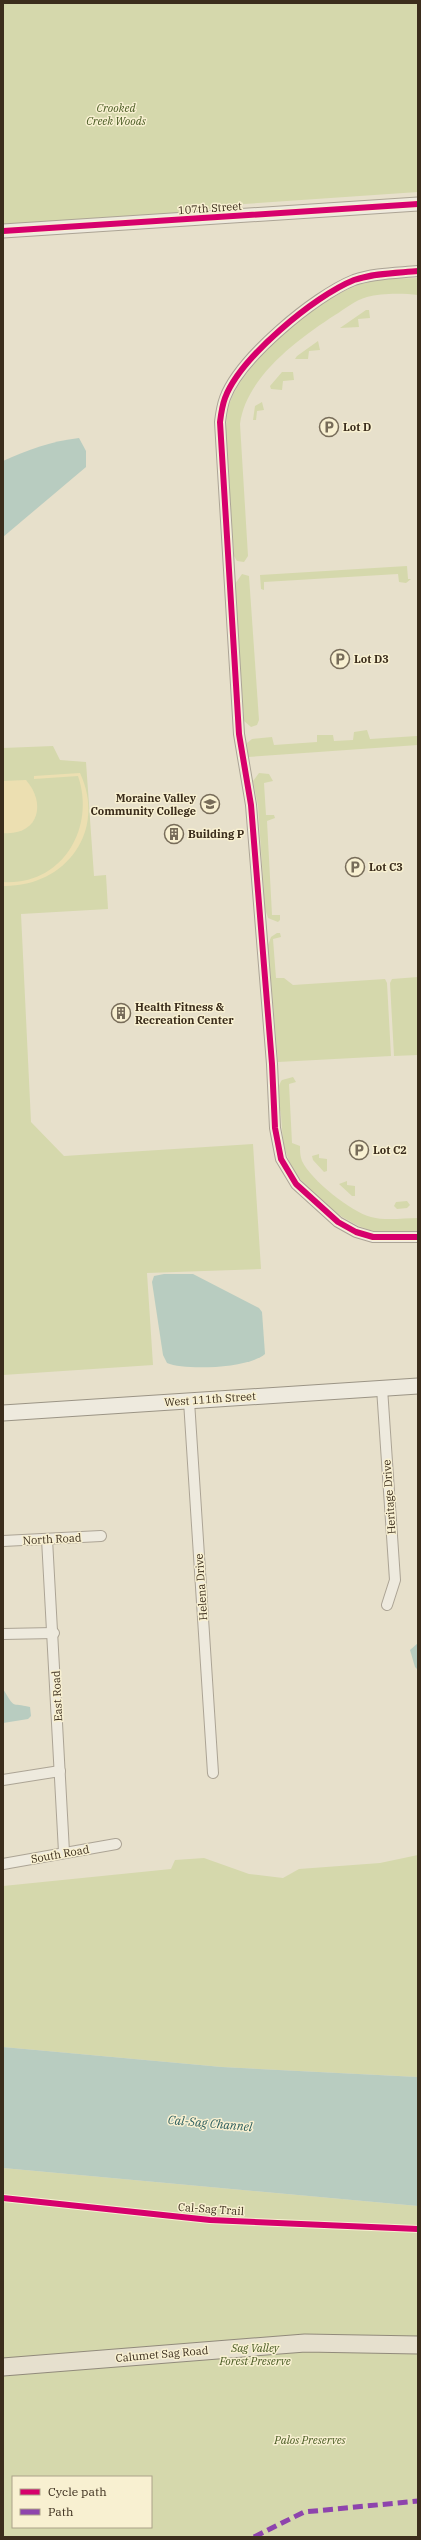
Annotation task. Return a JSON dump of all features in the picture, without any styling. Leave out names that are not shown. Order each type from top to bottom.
[{"type":"main road","name":"West 111th Street","points":[[3,1413],[418,1386]]},
{"type":"main road","name":"Calumet Sag Road","points":[[3,2367],[304,2343],[418,2345]]},
{"type":"street","name":"107th Street","points":[[3,231],[418,204]]},
{"type":"street","points":[[418,272],[371,276],[354,281],[290,322],[240,374],[225,398],[220,422],[239,734],[251,805],[272,1064],[275,1128],[281,1159],[296,1184],[338,1222],[356,1232],[373,1236],[418,1237]]},
{"type":"street","name":"Heritage Drive","points":[[382,1388],[395,1580],[388,1605]]},
{"type":"street","name":"Helena Drive","points":[[189,1401],[213,1773]]},
{"type":"street","name":"North Road","points":[[3,1541],[101,1536]]},
{"type":"street","name":"East Road","points":[[47,1539],[54,1633],[64,1852]]},
{"type":"street","points":[[3,1634],[54,1633]]},
{"type":"street","points":[[3,1780],[60,1771]]},
{"type":"street","name":"South Road","points":[[3,1864],[116,1844]]},
{"type":"green space","name":"Crooked Creek Woods","points":[[3,3],[418,3],[418,192],[229,205],[189,213],[3,233]]},
{"type":"green space","points":[[418,278],[418,295],[379,295],[363,298],[354,302],[290,348],[263,375],[252,391],[244,407],[240,424],[248,556],[244,562],[237,561],[234,556],[226,429],[227,413],[230,403],[243,378],[255,362],[288,330],[342,292],[358,285],[373,281]]},
{"type":"green space","points":[[366,310],[369,310],[370,318],[358,319],[359,327],[340,328]]},
{"type":"green space","points":[[318,341],[320,350],[309,351],[308,359],[295,359],[297,356]]},
{"type":"green space","points":[[282,372],[293,372],[294,380],[283,381],[282,390],[271,389],[270,386]]},
{"type":"green space","points":[[262,402],[264,410],[257,411],[256,420],[253,420],[255,406]]},
{"type":"green space","points":[[407,566],[408,579],[411,579],[406,583],[399,582],[398,574],[264,582],[264,590],[261,589],[260,575]]},
{"type":"green space","points":[[242,574],[249,576],[259,720],[257,725],[251,727],[244,721],[235,584]]},
{"type":"green space","points":[[418,727],[418,745],[248,757],[247,743],[252,739],[272,737],[274,745],[317,742],[317,735],[333,735],[334,741],[353,740],[354,732],[367,730],[370,739],[417,736]]},
{"type":"green space","points":[[53,746],[60,760],[86,762],[94,876],[106,875],[108,909],[21,914],[31,1122],[64,1156],[253,1144],[261,1269],[147,1273],[153,1365],[3,1375],[3,748]]},
{"type":"green space","points":[[259,773],[269,774],[273,781],[264,783],[266,815],[274,815],[275,818],[267,821],[272,915],[280,915],[280,920],[278,922],[268,918],[265,909],[258,806],[253,781]]},
{"type":"green space","points":[[277,933],[280,933],[281,937],[273,939],[276,978],[284,978],[293,985],[385,979],[387,983],[391,1056],[278,1062],[268,945],[271,937]]},
{"type":"green space","points":[[418,977],[418,1055],[394,1056],[390,983],[392,979]]},
{"type":"green space","points":[[293,1077],[296,1082],[289,1084],[292,1143],[300,1146],[301,1159],[307,1169],[332,1194],[353,1209],[377,1218],[418,1218],[418,1231],[394,1233],[376,1232],[359,1226],[324,1203],[303,1183],[295,1173],[286,1151],[283,1139],[278,1097],[279,1087],[282,1080]]},
{"type":"green space","points":[[319,1154],[319,1158],[327,1159],[327,1171],[324,1172],[313,1160],[312,1156]]},
{"type":"green space","points":[[347,1181],[347,1185],[355,1186],[355,1196],[352,1196],[339,1184]]},
{"type":"green space","points":[[407,1201],[410,1205],[407,1208],[397,1209],[394,1206],[396,1202]]},
{"type":"green space","points":[[418,1855],[418,2077],[222,2067],[3,2047],[3,1886],[171,1869],[175,1860],[204,1858],[249,1874],[283,1878],[299,1869],[380,1863]]},
{"type":"green space","name":"Sag Valley Forest Preserve","points":[[3,2168],[418,2206],[418,2537],[3,2537]]},
{"type":"sand","points":[[80,773],[87,795],[88,815],[84,835],[75,852],[62,866],[45,877],[26,884],[3,886],[3,882],[24,881],[42,874],[57,864],[69,850],[78,833],[82,815],[82,796],[78,776],[34,779],[34,776]]},
{"type":"sand","points":[[26,780],[36,799],[36,817],[31,824],[24,829],[15,833],[3,833],[3,781]]},
{"type":"water","points":[[79,438],[86,451],[86,467],[3,537],[3,461],[40,446]]},
{"type":"water","points":[[164,1274],[193,1274],[259,1308],[262,1312],[265,1354],[257,1359],[246,1362],[217,1367],[188,1367],[167,1363],[163,1355],[152,1282],[154,1276]]},
{"type":"water","points":[[418,1643],[418,1670],[415,1667],[410,1650]]},
{"type":"water","points":[[3,1689],[12,1703],[30,1707],[31,1716],[28,1719],[3,1723]]},
{"type":"water","name":"Cal-Sag Channel","points":[[3,2047],[222,2067],[418,2077],[418,2206],[3,2168]]},
{"type":"marked path","points":[[254,2537],[304,2512],[418,2501]]},
{"type":"cycle path","points":[[3,231],[418,204]]},
{"type":"cycle path","points":[[418,271],[378,275],[354,280],[338,288],[300,314],[262,347],[233,382],[224,401],[220,422],[239,734],[251,805],[272,1064],[275,1128],[281,1159],[296,1184],[338,1222],[356,1232],[373,1237],[418,1237]]},
{"type":"cycle path","name":"Cal-Sag Trail","points":[[3,2198],[210,2220],[418,2229]]},
{"type":"place","name":"Lot D","points":[[329,427]]},
{"type":"place","name":"Lot D3","points":[[340,659]]},
{"type":"place","name":"Moraine Valley Community College","points":[[210,804]]},
{"type":"place","name":"Building P","points":[[174,834]]},
{"type":"place","name":"Lot C3","points":[[355,867]]},
{"type":"place","name":"Health Fitness & Recreation Center","points":[[121,1013]]},
{"type":"place","name":"Lot C2","points":[[359,1150]]},
{"type":"park label","name":"Palos Preserves","points":[[310,2440]]}]
